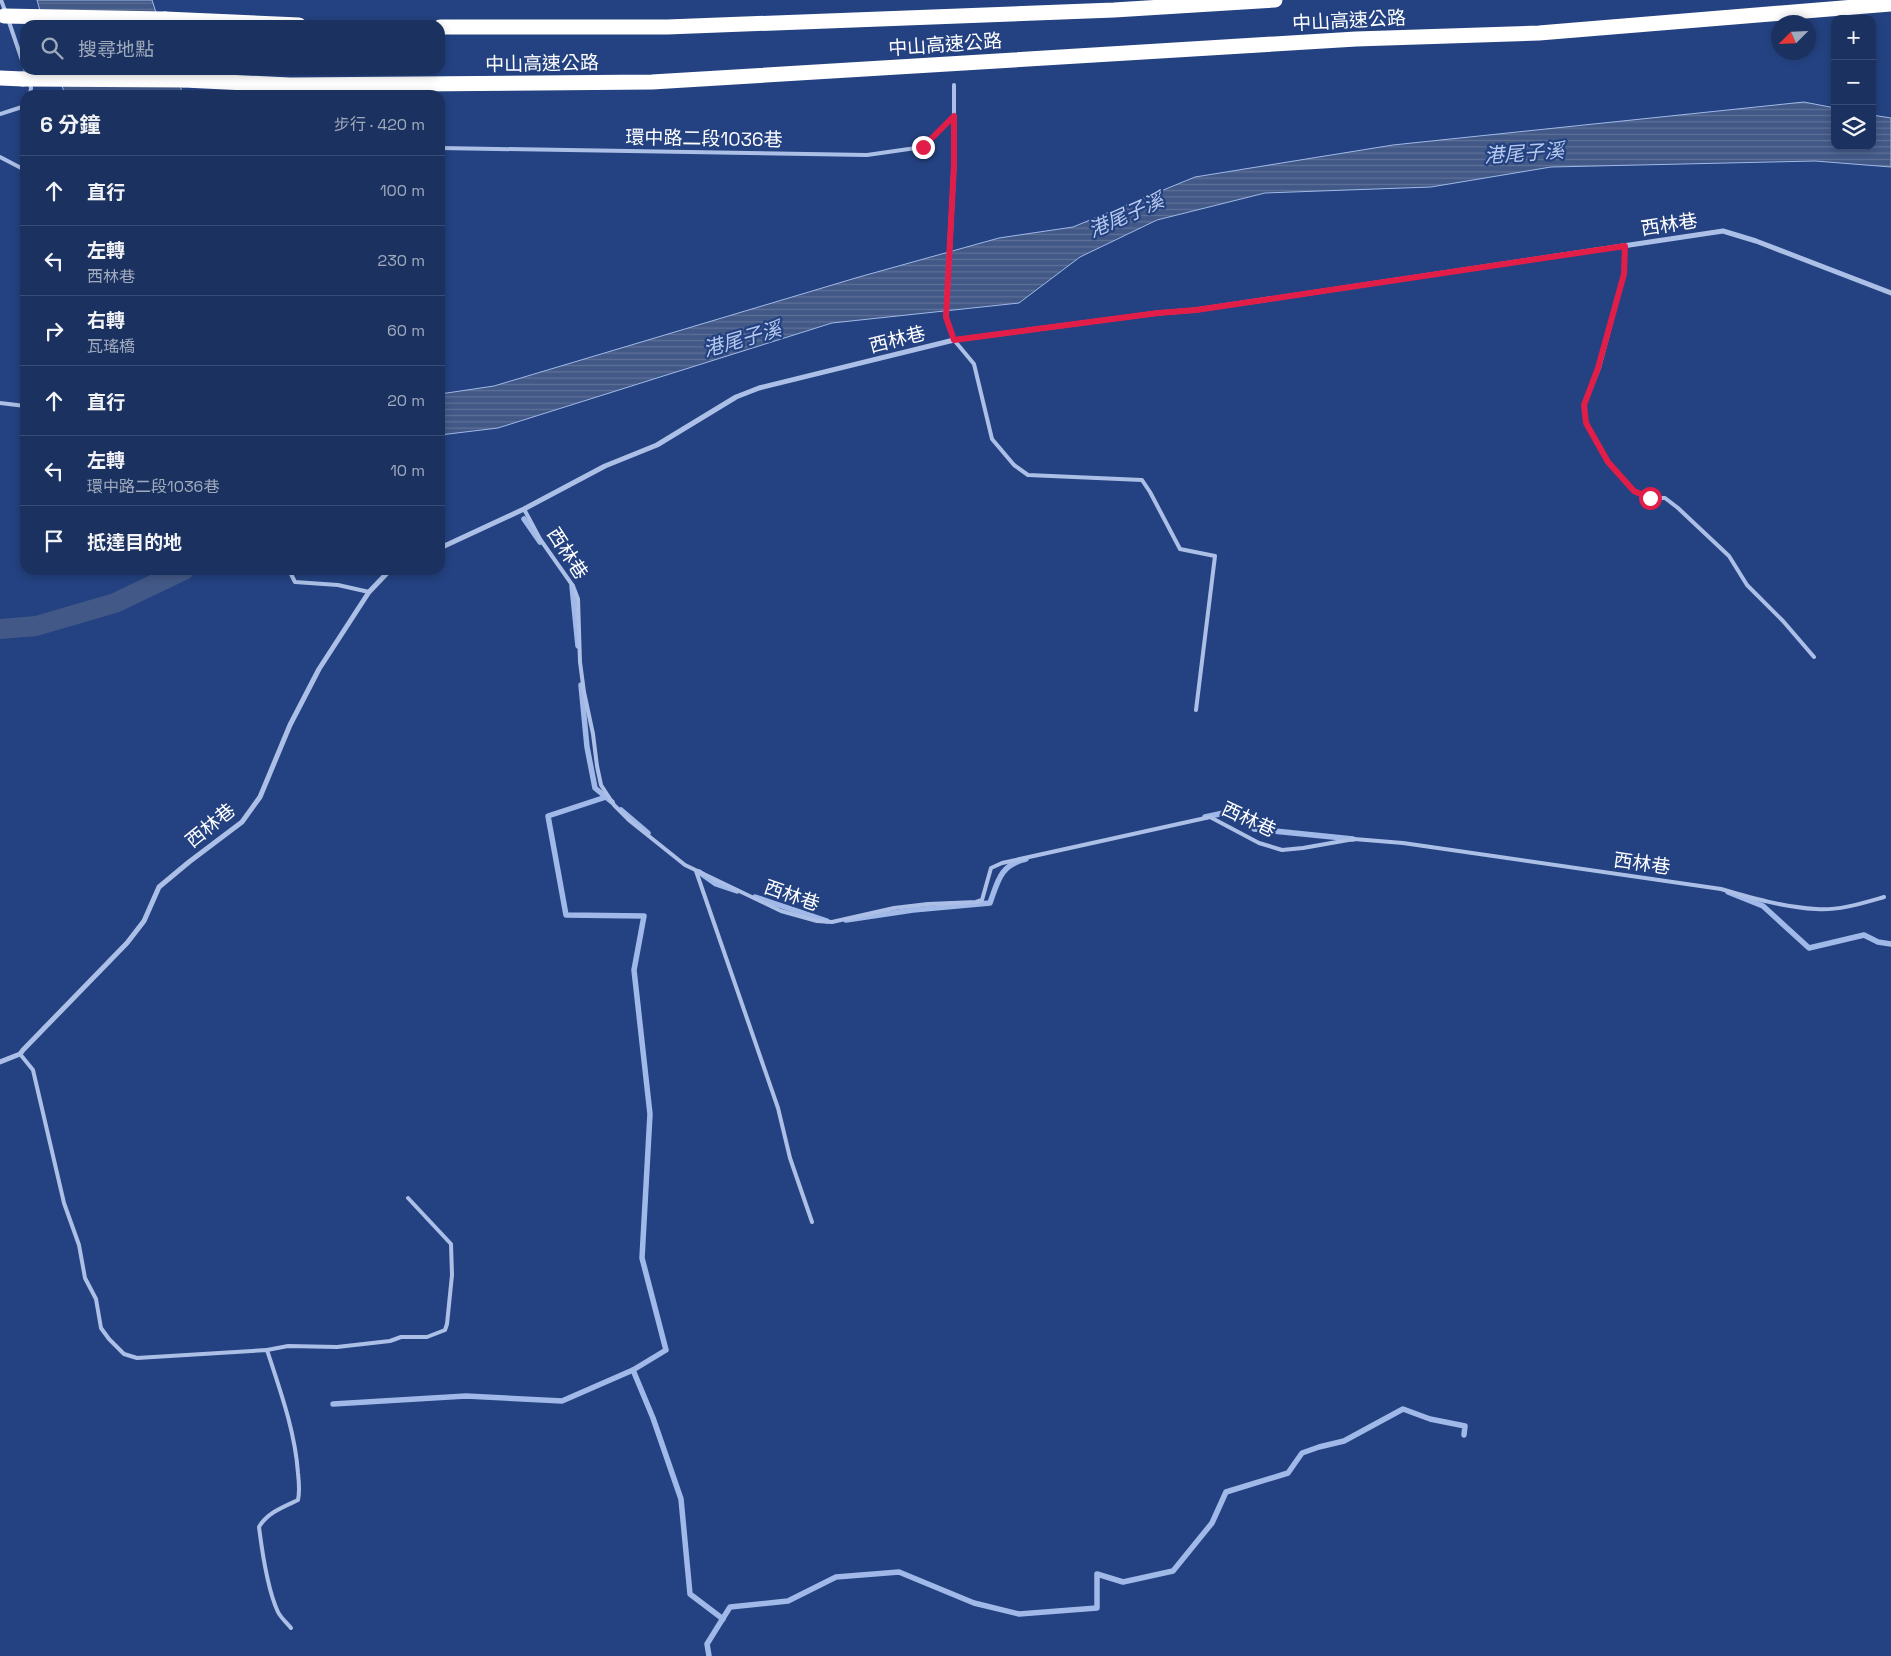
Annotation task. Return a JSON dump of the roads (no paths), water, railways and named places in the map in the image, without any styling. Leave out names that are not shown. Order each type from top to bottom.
[{"type":"highway","name":"中山高速公路","points":[[445,27],[667,28],[1104,11],[1275,0]]},
{"type":"highway","name":"中山高速公路","points":[[70,75],[290,85],[652,82],[1356,39],[1539,33],[1891,4]]},
{"type":"highway","points":[[2,16],[187,20]]},
{"type":"highway","name":"中山高速公路","points":[[0,78],[20,74]]},
{"type":"street","points":[[946,317],[954,165]]},
{"type":"street","name":"西林巷","points":[[445,546],[524,509],[605,466],[657,445],[736,397],[759,388],[954,340],[1158,313],[1196,310],[1723,231],[1756,241],[1891,293]]},
{"type":"street","name":"西林巷","points":[[0,1062],[20,1054],[127,943],[144,921],[159,888],[189,862],[242,822],[260,797],[284,739],[319,669],[368,592],[385,575]]},
{"type":"lane","points":[[1,0],[20,60]]},
{"type":"lane","points":[[25,75],[31,90]]},
{"type":"lane","points":[[954,85],[954,165]]},
{"type":"lane","points":[[0,114],[20,108]]},
{"type":"lane","name":"環中路二段1036巷","points":[[445,148],[867,155],[923,147],[954,116]]},
{"type":"lane","points":[[0,157],[20,167]]},
{"type":"lane","points":[[1625,246],[1624,274],[1598,368],[1584,405],[1586,423],[1608,462],[1634,491],[1650,498],[1665,498],[1678,508],[1729,556],[1747,585],[1783,621],[1814,657]]},
{"type":"lane","points":[[946,317],[954,340],[974,364],[992,439],[1014,465],[1028,475],[1142,480],[1180,549],[1215,556],[1196,710]]},
{"type":"lane","points":[[0,403],[20,405]]},
{"type":"lane","name":"西林巷","points":[[524,509],[540,539],[573,586],[578,599],[580,662],[601,785],[614,805],[630,821],[685,866],[781,911],[817,921],[832,922],[894,908],[976,902],[982,900],[991,868],[1002,863],[1210,816],[1259,842],[1282,850],[1354,838],[1403,843],[1721,889],[1758,900],[1817,909],[1852,905],[1884,897]]},
{"type":"lane","points":[[292,575],[296,582],[338,585],[368,592]]},
{"type":"lane","points":[[696,871],[778,1108],[790,1158],[812,1222]]},
{"type":"lane","points":[[20,1054],[33,1070],[64,1203],[79,1245],[82,1270],[96,1299],[101,1328],[124,1354],[137,1358],[267,1350],[288,1346],[337,1347],[390,1341],[401,1337],[427,1337],[445,1330],[452,1275],[451,1244],[408,1198]]},
{"type":"lane","points":[[267,1350],[292,1430],[297,1455],[300,1493],[298,1500],[264,1519],[259,1527],[264,1561],[275,1602],[279,1613],[291,1628]]},
{"type":"water","points":[[37,0],[152,0],[158,20],[43,20]]},
{"type":"water","points":[[59,75],[177,75],[181,90],[63,90]]},
{"type":"water","name":"港尾子溪","points":[[1804,102],[1831,107],[1831,150],[1876,150],[1876,116],[1891,118],[1891,167],[1815,161],[1551,167],[1431,187],[1265,193],[1157,220],[1080,257],[1019,303],[832,323],[498,428],[445,434],[445,393],[494,386],[859,277],[999,238],[1073,227],[1195,177],[1393,145]]},
{"type":"waterway","points":[[524,519],[540,542]]},
{"type":"waterway","points":[[0,629],[36,626],[115,603],[174,575]]},
{"type":"waterway","points":[[572,586],[578,646]]},
{"type":"waterway","points":[[581,685],[587,747],[595,788],[612,802]]},
{"type":"waterway","points":[[333,1404],[466,1396],[562,1401],[633,1370],[666,1350],[642,1258],[650,1114],[634,970],[644,916],[566,915],[548,816],[606,797]]},
{"type":"waterway","points":[[621,810],[648,833]]},
{"type":"waterway","points":[[1205,817],[1233,811],[1254,829],[1353,839]]},
{"type":"waterway","points":[[846,920],[913,910],[990,903],[998,881],[1005,870],[1011,865],[1026,859]]},
{"type":"waterway","points":[[699,872],[716,884],[737,891]]},
{"type":"waterway","points":[[1728,892],[1763,906],[1809,948],[1864,935],[1878,942],[1891,944]]},
{"type":"waterway","points":[[755,897],[827,921]]},
{"type":"waterway","points":[[633,1370],[653,1418],[681,1499],[690,1594],[723,1619]]},
{"type":"waterway","points":[[709,1656],[707,1644],[730,1607],[788,1601],[836,1577],[899,1572],[974,1603],[1019,1614],[1097,1608],[1097,1574],[1123,1582],[1173,1571],[1212,1523],[1226,1492],[1288,1473],[1302,1453],[1344,1441],[1403,1409],[1430,1419],[1465,1426],[1464,1435]]}]
